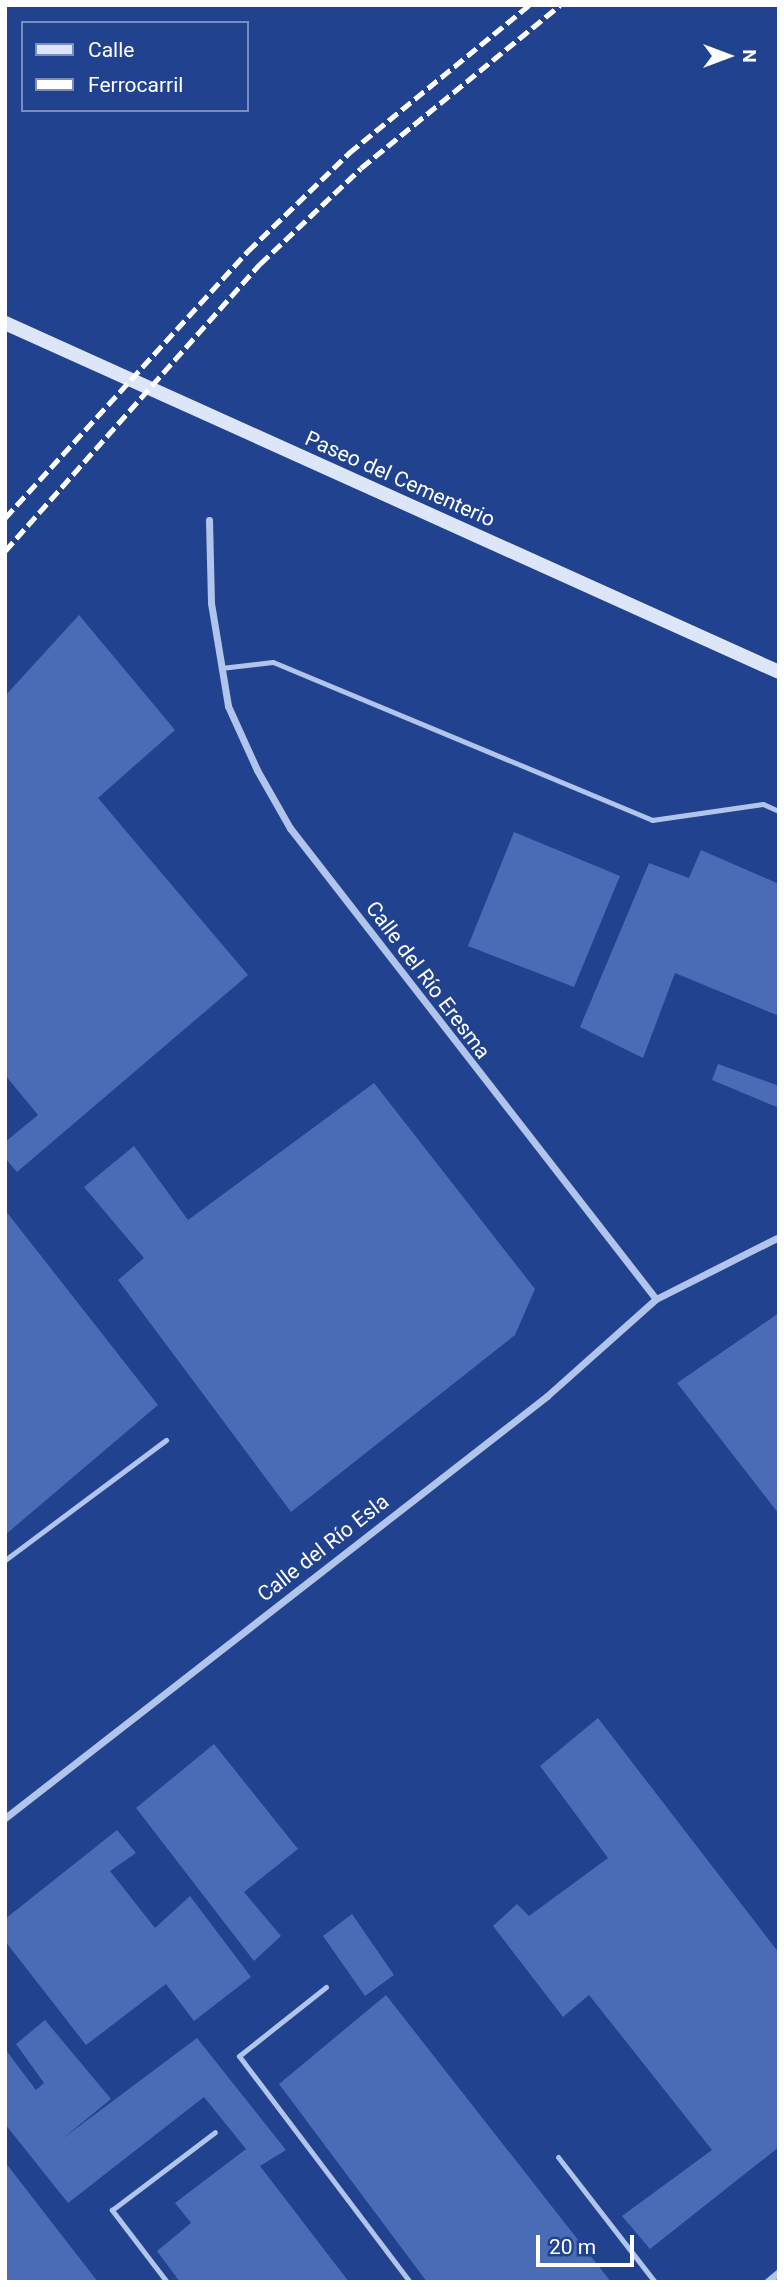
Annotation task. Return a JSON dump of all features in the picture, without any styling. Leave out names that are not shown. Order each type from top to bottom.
[{"type":"main road","name":"Paseo del Cementerio","points":[[5,323],[779,672]]},
{"type":"street","name":"Calle del Río Eresma","points":[[209,520],[221,668],[239,736],[290,828],[656,1299]]},
{"type":"street","points":[[656,1299],[779,1237]]},
{"type":"street","name":"Calle del Río Esla","points":[[6,1816],[547,1396],[656,1299]]},
{"type":"street","points":[[767,2282],[779,2272]]},
{"type":"lane","points":[[221,668],[273,662],[652,821],[763,804],[779,811]]},
{"type":"lane","points":[[5,1560],[166,1440]]},
{"type":"lane","points":[[326,1987],[239,2056],[410,2282]]},
{"type":"lane","points":[[167,2282],[112,2210],[215,2132]]},
{"type":"lane","points":[[558,2157],[655,2282]]},
{"type":"building","points":[[79,615],[175,730],[98,798],[248,975],[17,1172],[5,1158],[5,1142],[38,1115],[5,1075],[5,696]]},
{"type":"building","points":[[514,832],[620,876],[574,987],[468,946]]},
{"type":"building","points":[[701,850],[779,884],[779,1016],[675,973],[643,1058],[580,1027],[649,863],[689,878]]},
{"type":"building","points":[[718,1064],[779,1086],[779,1108],[712,1080]]},
{"type":"building","points":[[374,1083],[535,1289],[515,1335],[291,1512],[118,1280],[144,1258],[84,1187],[134,1146],[188,1220]]},
{"type":"building","points":[[5,1210],[158,1405],[5,1535]]},
{"type":"building","points":[[779,1313],[779,1514],[677,1383]]},
{"type":"building","points":[[598,1718],[779,1953],[779,2147],[650,2249],[622,2216],[712,2150],[589,1995],[563,2017],[493,1926],[517,1904],[529,1916],[608,1858],[540,1766]]},
{"type":"building","points":[[214,1744],[298,1849],[244,1892],[281,1936],[254,1961],[136,1808]]},
{"type":"building","points":[[117,1830],[136,1853],[110,1871],[155,1928],[190,1896],[251,1977],[194,2021],[166,1984],[86,2045],[5,1941],[5,1919]]},
{"type":"building","points":[[352,1914],[394,1975],[365,1996],[323,1936]]},
{"type":"building","points":[[386,1995],[611,2282],[427,2282],[279,2084]]},
{"type":"building","points":[[45,2020],[111,2099],[62,2139],[197,2038],[286,2150],[260,2166],[349,2282],[180,2282],[157,2251],[191,2223],[175,2203],[246,2149],[204,2097],[68,2203],[5,2124],[5,2049],[36,2090],[44,2083],[16,2044]]},
{"type":"building","points":[[5,2162],[98,2282],[5,2282]]},
{"type":"railway","points":[[5,518],[248,251],[349,153],[529,5]]},
{"type":"railway","points":[[5,551],[260,264],[361,168],[560,5]]}]
